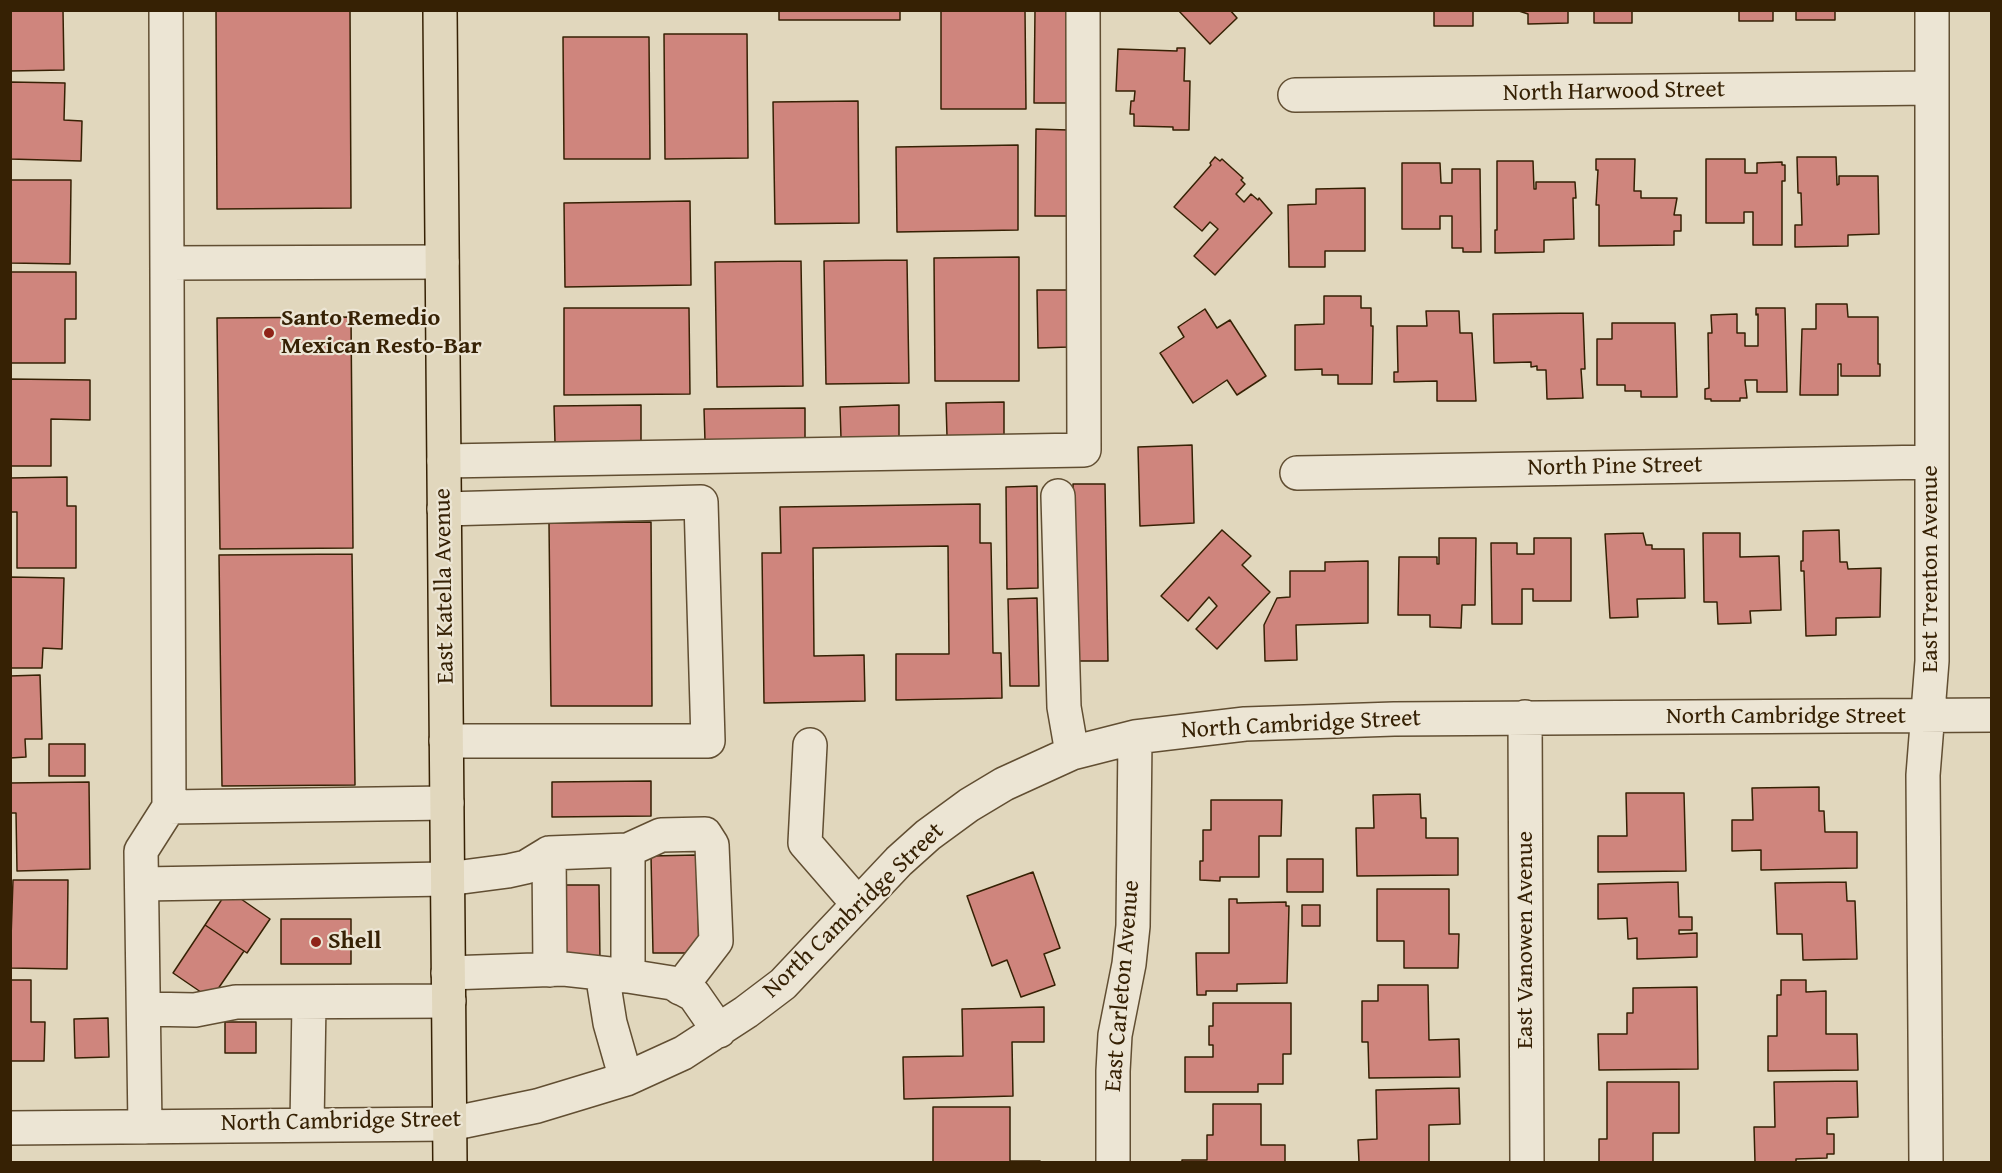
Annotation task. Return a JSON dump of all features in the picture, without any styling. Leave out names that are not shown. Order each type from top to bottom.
[{"type":"main road","name":"East Katella Avenue","points":[[440,10],[450,1162]]},
{"type":"street","points":[[146,1127],[141,851],[169,807],[166,10]]},
{"type":"street","points":[[444,461],[1084,450],[1083,10]]},
{"type":"street","name":"East Trenton Avenue","points":[[1926,1162],[1923,775],[1932,661],[1932,10]]},
{"type":"street","name":"North Harwood Street","points":[[1295,95],[1932,88]]},
{"type":"street","points":[[167,263],[442,262]]},
{"type":"street","name":"North Pine Street","points":[[1297,473],[1932,462]]},
{"type":"street","points":[[1058,496],[1064,707],[1072,753]]},
{"type":"street","points":[[444,509],[701,502],[708,741],[446,741]]},
{"type":"street","name":"North Cambridge Street","points":[[10,1128],[450,1124],[537,1106],[626,1079],[683,1053],[719,1031],[783,984],[899,861],[969,805],[1004,784],[1072,753],[1135,737],[1208,727],[1285,722],[1525,717],[1992,715]]},
{"type":"street","name":"East Vanowen Avenue","points":[[1525,717],[1527,1162]]},
{"type":"street","name":"East Carleton Avenue","points":[[1113,1162],[1115,1035],[1129,964],[1133,926],[1135,737]]},
{"type":"street","points":[[810,745],[805,843],[858,904]]},
{"type":"street","points":[[169,807],[447,803]]},
{"type":"street","points":[[142,884],[447,879],[526,867],[549,854],[628,850],[661,836],[705,834],[712,845],[716,941],[680,988]]},
{"type":"street","points":[[626,1079],[610,1023],[628,850]]},
{"type":"street","points":[[549,854],[550,970]]},
{"type":"street","points":[[144,1009],[195,1010],[236,1002],[309,1002],[448,987],[550,970],[615,974],[672,983],[694,995],[719,1031]]},
{"type":"street","points":[[307,1125],[309,1002]]},
{"type":"building","points":[[10,10],[63,10],[64,70],[10,71]]},
{"type":"building","points":[[216,10],[350,10],[351,208],[217,209]]},
{"type":"building","points":[[779,10],[900,10],[900,20],[779,20]]},
{"type":"building","points":[[941,10],[1025,10],[1026,109],[941,109]]},
{"type":"building","points":[[1035,10],[1068,10],[1068,103],[1034,103]]},
{"type":"building","points":[[1178,10],[1230,10],[1237,18],[1210,44]]},
{"type":"building","points":[[1434,10],[1473,10],[1473,26],[1434,26]]},
{"type":"building","points":[[1516,10],[1568,10],[1568,23],[1528,24],[1528,14]]},
{"type":"building","points":[[1594,10],[1632,10],[1632,23],[1594,23]]},
{"type":"building","points":[[1739,10],[1773,10],[1773,21],[1739,21]]},
{"type":"building","points":[[1796,10],[1835,10],[1835,20],[1796,20]]},
{"type":"building","points":[[664,34],[747,34],[748,158],[665,159]]},
{"type":"building","points":[[563,37],[649,37],[650,159],[564,159]]},
{"type":"building","points":[[1177,48],[1185,48],[1184,81],[1190,81],[1189,130],[1173,130],[1173,127],[1134,126],[1134,114],[1130,114],[1135,91],[1116,91],[1118,49],[1177,51]]},
{"type":"building","points":[[10,82],[65,83],[64,120],[82,121],[81,161],[10,159]]},
{"type":"building","points":[[858,101],[859,223],[775,224],[773,102]]},
{"type":"building","points":[[1036,129],[1068,130],[1068,216],[1035,216]]},
{"type":"building","points":[[1018,145],[1018,230],[897,232],[896,147]]},
{"type":"building","points":[[1215,157],[1220,161],[1222,159],[1243,178],[1241,180],[1245,184],[1236,194],[1244,202],[1251,194],[1258,200],[1259,198],[1272,213],[1215,275],[1194,256],[1218,229],[1210,222],[1202,231],[1174,207],[1211,165]]},
{"type":"building","points":[[1797,157],[1836,157],[1837,185],[1839,176],[1878,176],[1879,234],[1848,235],[1848,246],[1795,247],[1795,225],[1802,225]]},
{"type":"building","points":[[1596,159],[1635,159],[1634,191],[1641,191],[1641,198],[1677,198],[1674,215],[1681,215],[1681,231],[1674,231],[1674,245],[1599,246]]},
{"type":"building","points":[[1706,159],[1745,159],[1745,173],[1757,173],[1757,163],[1782,162],[1782,165],[1785,165],[1785,181],[1782,181],[1782,245],[1753,245],[1753,212],[1744,212],[1744,223],[1706,223]]},
{"type":"building","points":[[1497,161],[1533,161],[1534,189],[1536,189],[1536,182],[1575,182],[1574,239],[1544,240],[1544,252],[1495,253]]},
{"type":"building","points":[[1402,163],[1440,163],[1441,183],[1452,183],[1452,169],[1480,169],[1481,252],[1463,252],[1463,248],[1452,248],[1452,216],[1440,216],[1440,229],[1402,229]]},
{"type":"building","points":[[10,180],[71,180],[70,264],[10,263]]},
{"type":"building","points":[[1365,188],[1365,251],[1325,251],[1325,267],[1289,267],[1288,205],[1316,204],[1316,189]]},
{"type":"building","points":[[690,201],[691,285],[565,287],[564,203]]},
{"type":"building","points":[[1019,257],[1019,381],[935,381],[934,258]]},
{"type":"building","points":[[907,260],[909,383],[826,384],[824,261]]},
{"type":"building","points":[[801,261],[803,386],[717,387],[715,262]]},
{"type":"building","points":[[10,272],[76,272],[76,319],[65,319],[65,363],[10,363]]},
{"type":"building","points":[[1037,290],[1069,290],[1069,347],[1038,348]]},
{"type":"building","points":[[1324,296],[1361,296],[1361,308],[1371,308],[1372,384],[1338,384],[1338,375],[1322,375],[1322,369],[1295,370],[1295,325],[1324,324]]},
{"type":"building","points":[[1816,304],[1847,304],[1848,317],[1878,317],[1880,376],[1841,376],[1841,364],[1838,364],[1838,395],[1800,395],[1802,329],[1816,329]]},
{"type":"building","points":[[564,308],[689,308],[690,394],[564,395]]},
{"type":"building","points":[[1756,308],[1785,308],[1787,392],[1757,392],[1757,380],[1745,380],[1747,398],[1740,398],[1740,401],[1705,399],[1705,389],[1709,388],[1708,333],[1712,333],[1711,315],[1737,314],[1737,333],[1745,333],[1745,346],[1758,346]]},
{"type":"building","points":[[1205,309],[1217,328],[1230,320],[1266,376],[1237,395],[1227,380],[1193,403],[1160,353],[1184,337],[1178,327]]},
{"type":"building","points":[[1426,311],[1459,311],[1460,333],[1472,333],[1476,401],[1437,401],[1437,381],[1394,382],[1394,372],[1398,372],[1397,326],[1427,326]]},
{"type":"building","points":[[1583,313],[1585,369],[1581,369],[1583,398],[1547,399],[1546,370],[1537,370],[1537,366],[1531,367],[1531,362],[1494,363],[1493,314]]},
{"type":"building","points":[[351,317],[353,548],[220,549],[217,318]]},
{"type":"building","points":[[1612,323],[1675,323],[1677,397],[1641,397],[1641,391],[1625,391],[1625,385],[1597,385],[1597,339],[1612,339]]},
{"type":"building","points":[[10,379],[90,380],[90,420],[51,419],[51,466],[10,466]]},
{"type":"building","points":[[1004,402],[1004,435],[947,436],[946,403]]},
{"type":"building","points":[[641,405],[641,442],[555,443],[554,406]]},
{"type":"building","points":[[899,405],[899,437],[841,438],[840,407]]},
{"type":"building","points":[[805,408],[805,439],[705,441],[704,409]]},
{"type":"building","points":[[1192,445],[1194,523],[1140,526],[1138,447]]},
{"type":"building","points":[[67,477],[67,506],[76,506],[76,568],[17,568],[17,512],[10,512],[10,478]]},
{"type":"building","points":[[1073,484],[1105,484],[1108,661],[1076,661]]},
{"type":"building","points":[[1037,486],[1038,588],[1007,589],[1006,487]]},
{"type":"building","points":[[980,504],[980,543],[991,543],[993,653],[1001,653],[1002,698],[896,700],[896,654],[949,654],[948,546],[813,548],[814,656],[864,655],[865,701],[764,703],[762,553],[781,553],[780,507]]},
{"type":"building","points":[[651,522],[652,706],[551,706],[549,523]]},
{"type":"building","points":[[1222,530],[1251,556],[1242,565],[1270,592],[1217,649],[1196,629],[1217,606],[1209,597],[1188,621],[1161,596]]},
{"type":"building","points":[[1839,530],[1840,562],[1847,562],[1848,569],[1881,568],[1880,617],[1836,618],[1836,635],[1806,636],[1804,571],[1801,571],[1803,531]]},
{"type":"building","points":[[1643,533],[1646,545],[1652,545],[1652,549],[1684,549],[1685,598],[1637,599],[1638,617],[1610,618],[1605,534]]},
{"type":"building","points":[[1703,533],[1740,533],[1740,557],[1779,556],[1781,610],[1750,611],[1751,623],[1718,624],[1717,602],[1704,602]]},
{"type":"building","points":[[1439,538],[1476,538],[1475,605],[1462,605],[1461,628],[1430,627],[1430,615],[1398,615],[1399,557],[1437,557],[1437,564],[1439,564]]},
{"type":"building","points":[[1534,538],[1571,538],[1571,601],[1533,601],[1533,589],[1522,589],[1522,624],[1492,624],[1491,543],[1517,543],[1517,554],[1534,554]]},
{"type":"building","points":[[352,554],[355,785],[222,786],[219,555]]},
{"type":"building","points":[[1368,561],[1368,623],[1296,625],[1297,660],[1265,661],[1264,625],[1277,598],[1290,597],[1290,571],[1325,571],[1325,562]]},
{"type":"building","points":[[10,577],[64,578],[62,649],[43,648],[42,668],[10,668]]},
{"type":"building","points":[[1037,598],[1039,686],[1010,686],[1008,599]]},
{"type":"building","points":[[40,675],[42,739],[25,739],[26,757],[10,758],[10,676]]},
{"type":"building","points":[[49,744],[85,744],[85,776],[49,776]]},
{"type":"building","points":[[651,781],[651,816],[552,817],[552,782]]},
{"type":"building","points":[[89,782],[90,869],[17,871],[16,813],[10,813],[10,783]]},
{"type":"building","points":[[1819,787],[1819,811],[1824,811],[1825,832],[1857,832],[1857,868],[1761,870],[1761,850],[1732,851],[1732,820],[1753,820],[1752,788]]},
{"type":"building","points":[[1626,793],[1684,793],[1686,871],[1598,872],[1598,836],[1627,836]]},
{"type":"building","points":[[1420,794],[1421,818],[1426,818],[1426,838],[1458,838],[1458,875],[1357,876],[1356,828],[1374,828],[1373,795]]},
{"type":"building","points":[[1211,800],[1282,800],[1281,836],[1259,836],[1259,877],[1220,877],[1220,881],[1200,880],[1200,861],[1203,861],[1203,830],[1211,830]]},
{"type":"building","points":[[697,855],[699,953],[653,953],[651,856]]},
{"type":"building","points":[[1287,859],[1323,859],[1323,892],[1287,892]]},
{"type":"building","points":[[1033,872],[1060,948],[1044,954],[1055,985],[1021,997],[1007,960],[992,966],[967,896]]},
{"type":"building","points":[[13,880],[68,880],[67,969],[10,968]]},
{"type":"building","points":[[1678,882],[1679,917],[1692,917],[1692,930],[1679,930],[1679,934],[1697,933],[1697,957],[1637,959],[1637,938],[1628,939],[1627,918],[1598,919],[1598,884]]},
{"type":"building","points":[[1846,882],[1847,901],[1855,901],[1857,959],[1803,960],[1802,934],[1777,934],[1775,883]]},
{"type":"building","points":[[558,885],[599,885],[600,962],[559,963]]},
{"type":"building","points":[[1377,889],[1449,889],[1449,934],[1459,934],[1458,968],[1404,968],[1404,941],[1377,941]]},
{"type":"building","points":[[228,890],[270,919],[247,953],[205,925]]},
{"type":"building","points":[[1229,899],[1237,899],[1237,903],[1286,902],[1286,906],[1289,906],[1287,983],[1237,984],[1237,991],[1206,991],[1206,995],[1197,995],[1196,953],[1229,953]]},
{"type":"building","points":[[1302,905],[1320,905],[1320,926],[1302,926]]},
{"type":"building","name":"Shell","points":[[281,919],[351,919],[351,964],[281,964]]},
{"type":"building","points":[[205,925],[244,951],[211,999],[173,973]]},
{"type":"building","points":[[10,980],[31,980],[31,1022],[45,1022],[44,1061],[10,1061]]},
{"type":"building","points":[[1781,980],[1806,980],[1806,992],[1826,991],[1826,1034],[1857,1034],[1858,1070],[1768,1071],[1768,1036],[1777,1036],[1777,995],[1781,995]]},
{"type":"building","points":[[1378,985],[1428,985],[1429,1040],[1459,1039],[1460,1077],[1369,1078],[1368,1042],[1362,1042],[1362,1001],[1378,1001]]},
{"type":"building","points":[[1697,987],[1698,1069],[1599,1070],[1598,1034],[1627,1034],[1627,1013],[1633,1013],[1633,988]]},
{"type":"building","points":[[1213,1003],[1291,1003],[1291,1054],[1283,1054],[1283,1084],[1258,1084],[1258,1092],[1185,1092],[1185,1057],[1213,1057],[1213,1045],[1209,1045],[1209,1026],[1213,1026]]},
{"type":"building","points":[[1044,1007],[1044,1042],[1012,1042],[1013,1096],[904,1099],[903,1057],[963,1056],[962,1009]]},
{"type":"building","points":[[108,1018],[109,1057],[75,1058],[74,1019]]},
{"type":"building","points":[[225,1022],[256,1022],[256,1053],[225,1053]]},
{"type":"building","points":[[1857,1081],[1858,1117],[1827,1118],[1827,1134],[1834,1134],[1834,1154],[1827,1154],[1827,1158],[1796,1159],[1796,1162],[1755,1162],[1754,1127],[1775,1127],[1774,1082]]},
{"type":"building","points":[[1607,1082],[1679,1082],[1679,1133],[1653,1133],[1653,1162],[1599,1162],[1599,1139],[1607,1139]]},
{"type":"building","points":[[1459,1088],[1460,1124],[1429,1125],[1429,1162],[1359,1162],[1358,1140],[1377,1139],[1376,1090]]},
{"type":"building","points":[[1213,1104],[1261,1104],[1261,1145],[1285,1145],[1285,1162],[1182,1162],[1182,1160],[1207,1160],[1207,1135],[1213,1135]]},
{"type":"building","points":[[933,1107],[1010,1107],[1010,1161],[1040,1162],[933,1162]]},
{"type":"place","name":"Santo Remedio Mexican Resto-Bar","points":[[269,333]]},
{"type":"place","name":"Shell","points":[[316,942]]}]
